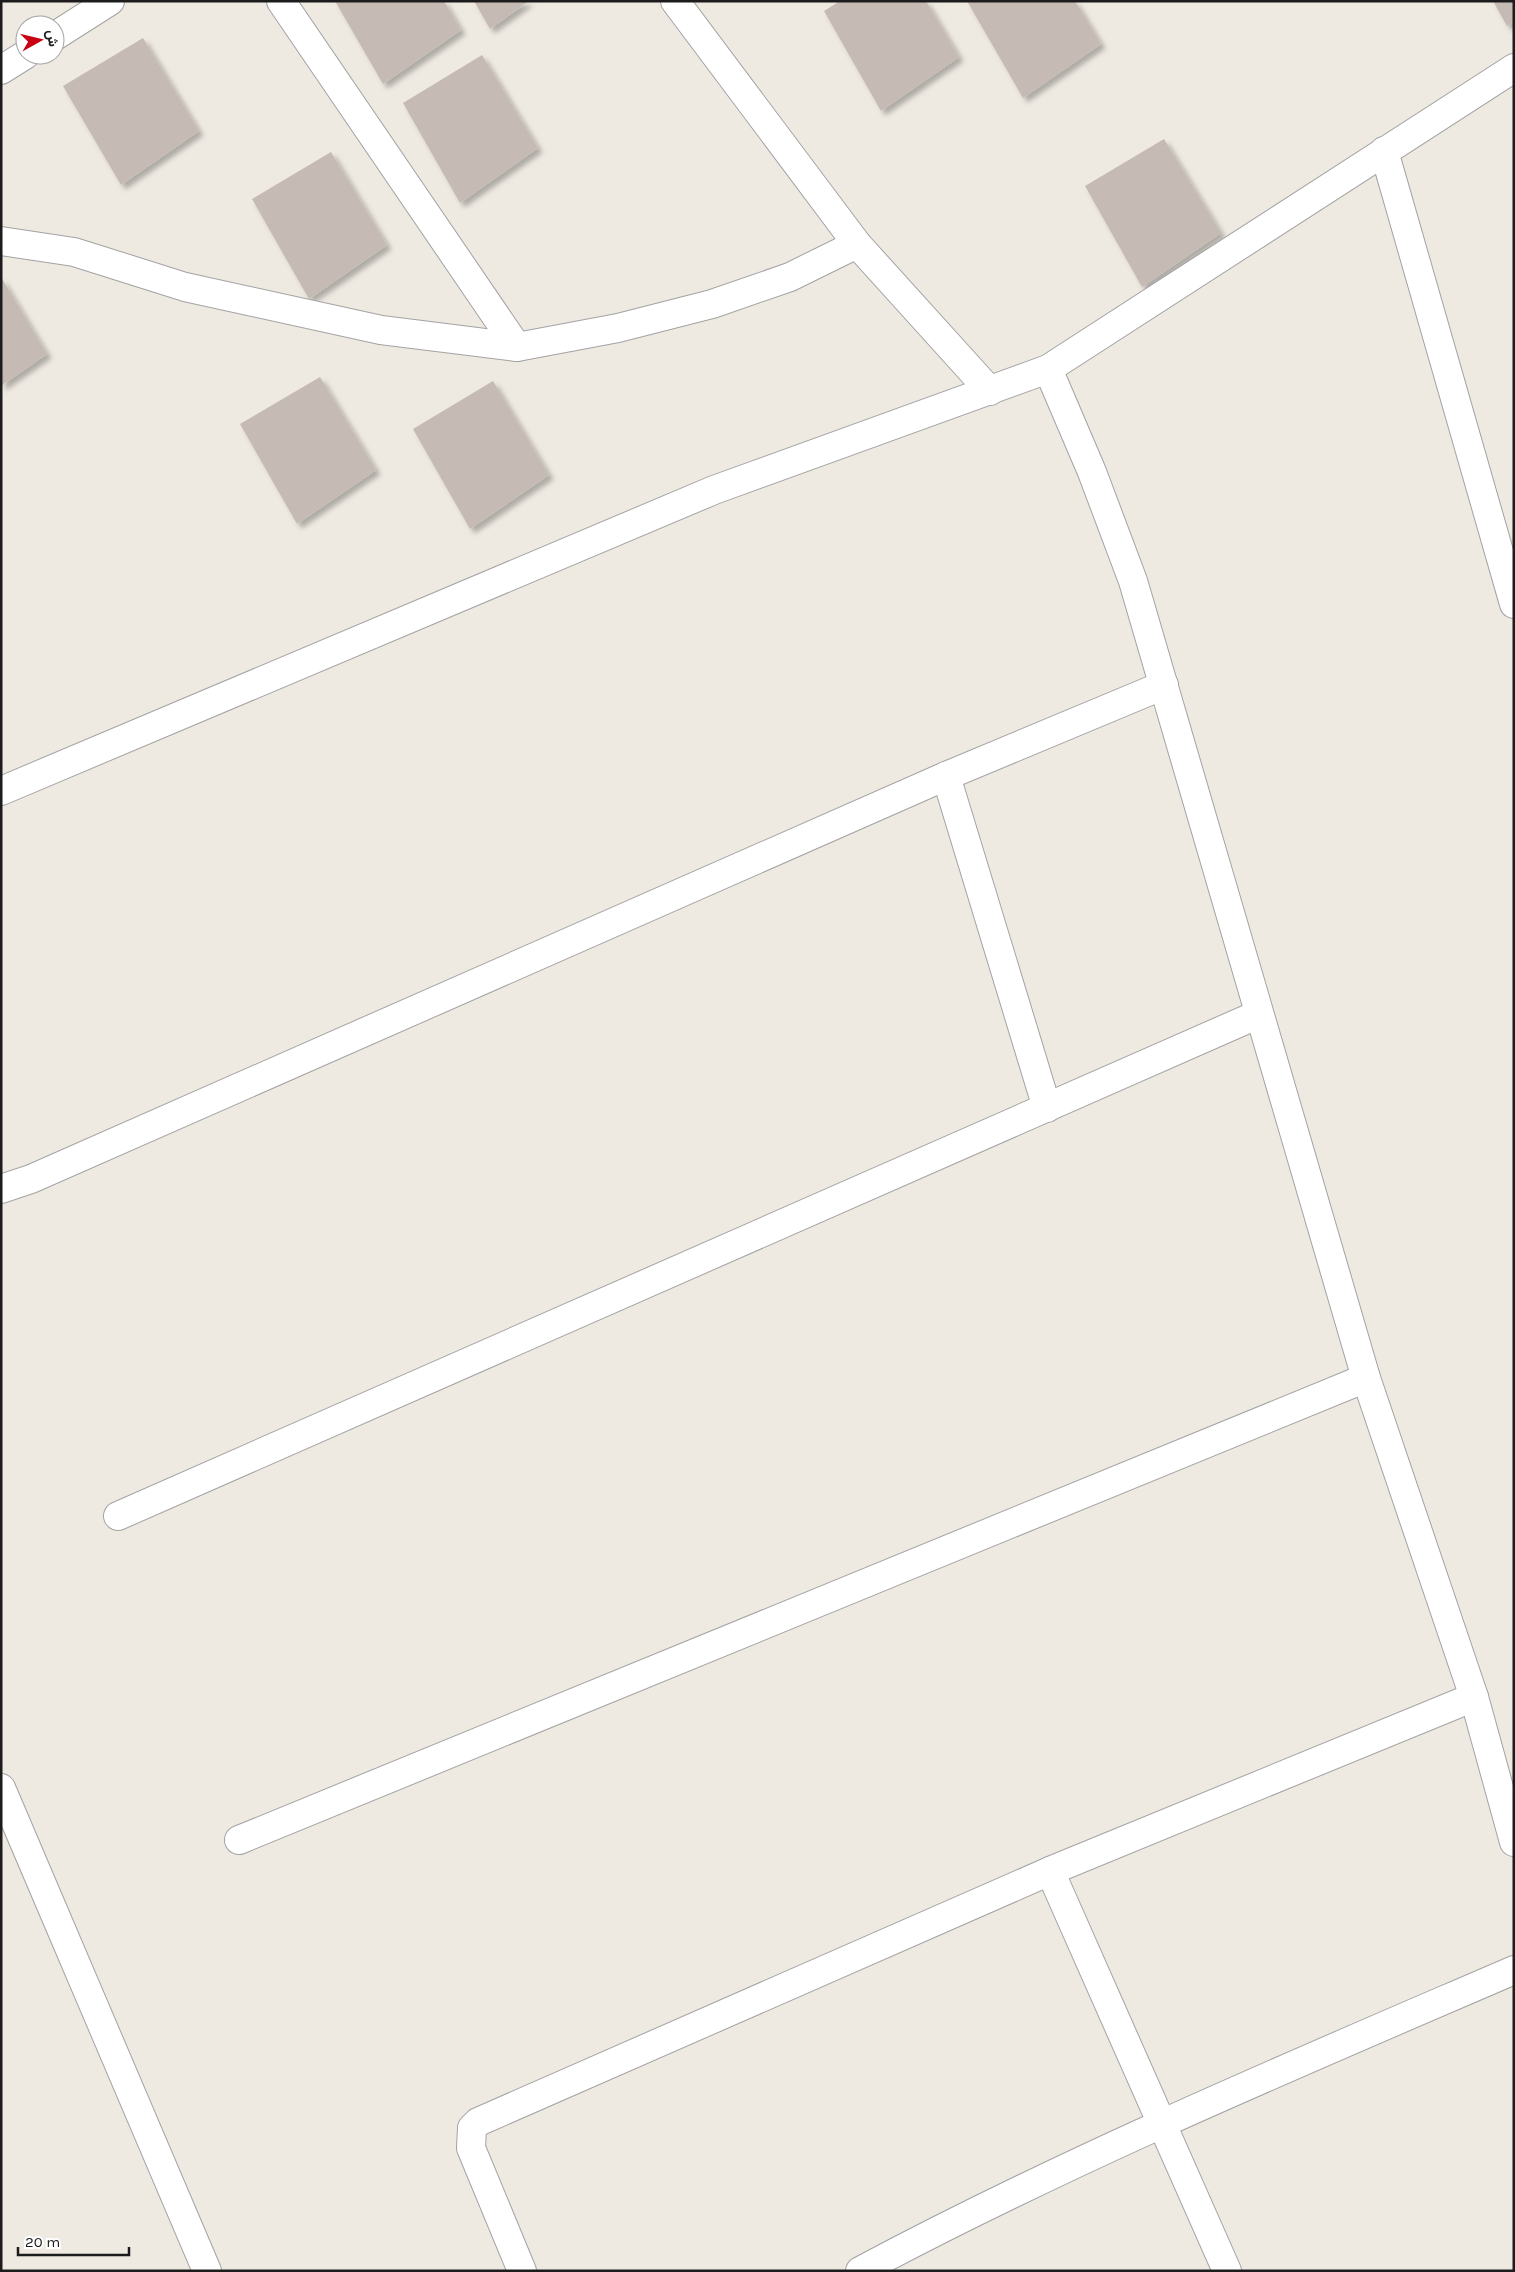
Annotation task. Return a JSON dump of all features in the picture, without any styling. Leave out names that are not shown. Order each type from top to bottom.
[{"type":"street","points":[[65,30],[110,1]]},
{"type":"street","points":[[281,1],[517,347]]},
{"type":"street","points":[[675,1],[857,244],[990,391]]},
{"type":"street","points":[[1,70],[15,61]]},
{"type":"street","points":[[1,791],[714,490],[1048,369],[1514,68]]},
{"type":"street","points":[[1384,151],[1514,604]]},
{"type":"street","points":[[1,241],[74,252],[185,287],[381,330],[517,347],[618,328],[712,304],[790,277],[857,244]]},
{"type":"street","points":[[1048,369],[1092,472],[1126,562],[1366,1378],[1474,1697],[1514,1842]]},
{"type":"street","points":[[1,1189],[10,1188],[40,1175],[946,776],[1164,686]]},
{"type":"street","points":[[946,776],[1047,1108]]},
{"type":"street","points":[[118,1516],[1259,1014]]},
{"type":"street","points":[[239,1840],[1366,1378]]},
{"type":"street","points":[[522,2271],[471,2148],[472,2128],[478,2122],[1050,1871],[1474,1697]]},
{"type":"street","points":[[1,1788],[207,2271]]},
{"type":"street","points":[[1050,1871],[1227,2271]]},
{"type":"street","points":[[860,2271],[946,2225],[1162,2123],[1514,1970]]},
{"type":"building","points":[[335,1],[444,1],[461,30],[383,84]]},
{"type":"building","points":[[474,1],[529,1],[490,29]]},
{"type":"building","points":[[840,1],[926,1],[959,57],[881,111],[824,11]]},
{"type":"building","points":[[967,1],[1075,1],[1101,44],[1023,98]]},
{"type":"building","points":[[1493,1],[1514,1],[1514,22],[1507,26]]},
{"type":"building","points":[[143,38],[199,131],[121,185],[63,86]]},
{"type":"building","points":[[482,55],[538,148],[460,203],[403,103]]},
{"type":"building","points":[[1164,139],[1221,233],[1142,287],[1085,186]]},
{"type":"building","points":[[331,152],[387,245],[309,299],[252,199]]},
{"type":"building","points":[[1,277],[47,354],[1,386]]},
{"type":"building","points":[[320,377],[376,470],[297,524],[240,424]]},
{"type":"building","points":[[493,381],[549,475],[470,529],[413,429]]}]
